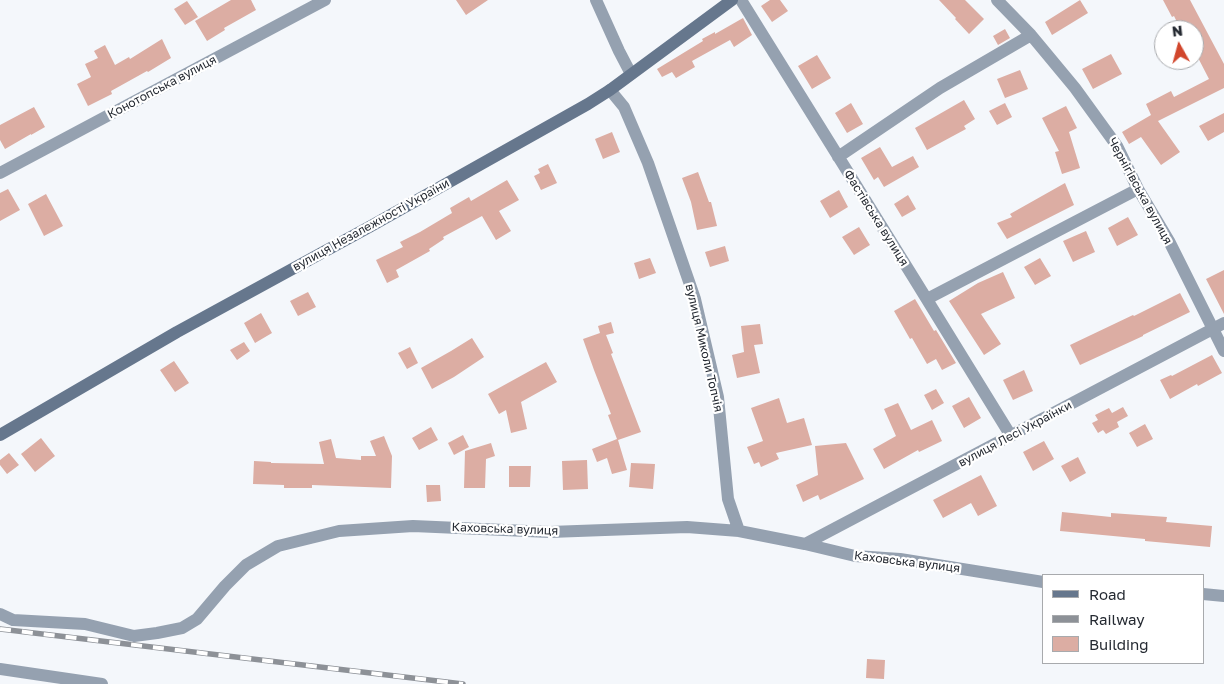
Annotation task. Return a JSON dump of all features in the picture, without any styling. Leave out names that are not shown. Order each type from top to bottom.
[{"type":"street","name":"Конотопська вулиця","points":[[0,174],[325,0]]},
{"type":"street","points":[[596,0],[631,74]]},
{"type":"street","name":"вулиця Незалежності України","points":[[0,435],[177,332],[379,222],[588,104],[610,90],[732,0]]},
{"type":"street","name":"Фастівська вулиця","points":[[742,0],[1011,436]]},
{"type":"street","name":"Чернігівська вулиця","points":[[998,0],[1031,35],[1075,88],[1117,146],[1138,189],[1218,326],[1224,351]]},
{"type":"street","points":[[838,157],[940,88],[1031,35]]},
{"type":"street","name":"вулиця Миколи Топчія","points":[[610,90],[624,107],[648,163],[695,299],[718,397],[728,499],[739,531]]},
{"type":"street","points":[[927,298],[1138,189]]},
{"type":"street","name":"вулиця Лесі Українки","points":[[805,544],[1218,326]]},
{"type":"street","name":"Каховська вулиця","points":[[0,614],[13,620],[85,624],[134,636],[182,628],[197,619],[246,565],[278,546],[339,531],[413,526],[550,532],[686,527],[739,531],[855,556],[900,559],[1042,582]]},
{"type":"street","points":[[1204,594],[1224,596]]},
{"type":"street","points":[[0,669],[102,684]]},
{"type":"street","points":[[22,672],[30,684]]},
{"type":"building","points":[[231,0],[251,0],[256,10],[224,28],[225,30],[207,41],[195,21]]},
{"type":"building","points":[[456,0],[488,0],[466,15]]},
{"type":"building","points":[[770,0],[780,0],[788,11],[772,22],[761,6]]},
{"type":"building","points":[[939,0],[965,0],[984,19],[969,34]]},
{"type":"building","points":[[1080,0],[1088,13],[1052,35],[1045,22]]},
{"type":"building","points":[[1163,0],[1190,0],[1201,20],[1176,20],[1174,16],[1172,17]]},
{"type":"building","points":[[187,1],[198,17],[185,25],[174,9]]},
{"type":"building","points":[[743,18],[752,35],[734,47],[730,40],[692,61],[695,67],[676,78],[672,72],[662,77],[657,69],[703,41],[702,39]]},
{"type":"building","points":[[1204,26],[1224,64],[1224,88],[1158,121],[1180,152],[1161,165],[1141,137],[1129,144],[1122,132],[1151,115],[1146,104],[1171,91],[1174,97],[1209,79],[1204,69]]},
{"type":"building","points":[[1005,29],[1010,38],[998,45],[993,36]]},
{"type":"building","points":[[162,39],[171,58],[111,91],[112,94],[88,106],[77,84],[91,77],[85,64],[98,58],[94,51],[105,45],[115,65],[129,57],[130,59]]},
{"type":"building","points":[[1111,54],[1122,74],[1093,89],[1082,69]]},
{"type":"building","points":[[817,55],[831,78],[812,89],[798,66]]},
{"type":"building","points":[[1020,70],[1028,89],[1005,98],[997,79]]},
{"type":"building","points":[[964,100],[975,119],[964,126],[966,129],[927,150],[915,128]]},
{"type":"building","points":[[851,103],[863,124],[847,133],[835,113]]},
{"type":"building","points":[[1005,103],[1012,117],[997,125],[989,111]]},
{"type":"building","points":[[1066,106],[1077,128],[1069,132],[1080,168],[1062,174],[1055,152],[1059,151],[1042,118]]},
{"type":"building","points":[[34,107],[45,127],[5,149],[0,140],[0,125]]},
{"type":"building","points":[[1224,113],[1224,132],[1208,141],[1199,126]]},
{"type":"building","points":[[612,132],[620,152],[603,159],[595,139]]},
{"type":"building","points":[[880,147],[892,167],[913,156],[919,167],[884,187],[878,177],[874,180],[861,158]]},
{"type":"building","points":[[548,164],[557,183],[541,190],[534,176],[540,173],[538,169]]},
{"type":"building","points":[[698,172],[709,202],[711,202],[717,226],[697,230],[691,202],[682,178]]},
{"type":"building","points":[[507,180],[519,200],[499,211],[511,231],[496,240],[482,216],[443,237],[444,239],[429,249],[430,251],[396,270],[399,277],[387,283],[376,260],[403,247],[400,242],[452,213],[450,208],[469,197],[471,201]]},
{"type":"building","points":[[1065,183],[1074,205],[1007,239],[997,223],[1012,217],[1010,214]]},
{"type":"building","points":[[8,189],[20,210],[0,221],[0,193]]},
{"type":"building","points":[[839,190],[848,207],[830,218],[820,201]]},
{"type":"building","points":[[46,194],[63,226],[44,236],[28,204]]},
{"type":"building","points":[[908,195],[916,209],[902,217],[894,204]]},
{"type":"building","points":[[1128,217],[1138,235],[1117,246],[1108,228]]},
{"type":"building","points":[[859,227],[870,245],[854,255],[842,237]]},
{"type":"building","points":[[1086,231],[1095,252],[1073,262],[1063,241]]},
{"type":"building","points":[[725,246],[729,261],[710,267],[705,252]]},
{"type":"building","points":[[650,258],[656,273],[639,279],[634,263]]},
{"type":"building","points":[[1040,258],[1051,276],[1035,285],[1024,267]]},
{"type":"building","points":[[1224,270],[1224,314],[1206,279]]},
{"type":"building","points":[[1003,272],[1015,298],[981,314],[1001,344],[984,355],[949,301],[978,283]]},
{"type":"building","points":[[308,292],[316,307],[298,316],[290,301]]},
{"type":"building","points":[[1180,293],[1190,312],[1080,365],[1070,345]]},
{"type":"building","points":[[915,299],[956,363],[942,370],[936,359],[927,364],[912,338],[910,339],[894,311]]},
{"type":"building","points":[[261,313],[272,333],[255,343],[244,323]]},
{"type":"building","points":[[611,322],[614,333],[606,335],[613,353],[611,354],[641,432],[618,440],[627,470],[612,474],[607,458],[597,462],[592,449],[617,439],[608,415],[611,414],[583,339],[600,333],[598,326]]},
{"type":"building","points":[[760,324],[763,344],[754,345],[760,373],[737,378],[732,355],[744,352],[741,326]]},
{"type":"building","points":[[472,338],[484,357],[432,389],[421,368]]},
{"type":"building","points":[[244,342],[250,351],[237,360],[230,350]]},
{"type":"building","points":[[410,347],[418,363],[407,369],[398,353]]},
{"type":"building","points":[[1212,355],[1222,373],[1170,399],[1160,380],[1172,376]]},
{"type":"building","points":[[174,361],[189,383],[175,392],[160,370]]},
{"type":"building","points":[[546,362],[557,382],[521,402],[527,429],[511,433],[506,410],[499,414],[488,394]]},
{"type":"building","points":[[1024,370],[1033,391],[1013,400],[1003,380]]},
{"type":"building","points":[[936,389],[944,403],[932,410],[924,395]]},
{"type":"building","points":[[969,397],[981,418],[964,428],[952,406]]},
{"type":"building","points":[[779,398],[787,423],[804,418],[812,445],[776,453],[779,459],[761,467],[759,462],[754,464],[747,447],[763,441],[751,408]]},
{"type":"building","points":[[898,403],[911,430],[932,420],[942,441],[919,452],[918,450],[884,469],[873,449],[896,436],[884,409]]},
{"type":"building","points":[[1123,407],[1128,416],[1117,422],[1119,427],[1106,434],[1103,430],[1098,433],[1092,423],[1098,420],[1095,415],[1109,408],[1112,413]]},
{"type":"building","points":[[1145,424],[1153,439],[1137,447],[1129,433]]},
{"type":"building","points":[[431,427],[438,440],[419,450],[412,438]]},
{"type":"building","points":[[463,435],[469,447],[454,455],[448,443]]},
{"type":"building","points":[[384,436],[392,456],[391,488],[312,485],[312,488],[284,488],[284,485],[253,484],[254,461],[324,464],[319,442],[331,439],[336,458],[361,460],[361,456],[376,456],[370,441]]},
{"type":"building","points":[[41,438],[55,456],[35,472],[21,454]]},
{"type":"building","points":[[1044,441],[1054,459],[1033,471],[1023,452]]},
{"type":"building","points":[[491,443],[495,456],[486,459],[485,488],[464,488],[465,451]]},
{"type":"building","points":[[846,443],[864,479],[820,500],[818,495],[803,502],[796,485],[818,475],[815,446]]},
{"type":"building","points":[[9,453],[19,465],[7,474],[0,465],[0,460]]},
{"type":"building","points":[[1078,457],[1086,473],[1070,482],[1061,466]]},
{"type":"building","points":[[587,460],[588,489],[563,490],[562,461]]},
{"type":"building","points":[[631,463],[655,464],[653,489],[629,487]]},
{"type":"building","points":[[509,466],[531,466],[530,487],[509,487]]},
{"type":"building","points":[[981,475],[997,506],[978,516],[971,503],[943,518],[933,500]]},
{"type":"building","points":[[426,485],[440,485],[441,501],[427,502]]},
{"type":"building","points":[[1062,512],[1111,517],[1111,513],[1167,517],[1166,522],[1212,526],[1210,547],[1060,531]]},
{"type":"building","points":[[867,659],[885,660],[884,679],[866,678]]},
{"type":"railway","points":[[0,629],[463,684]]}]
